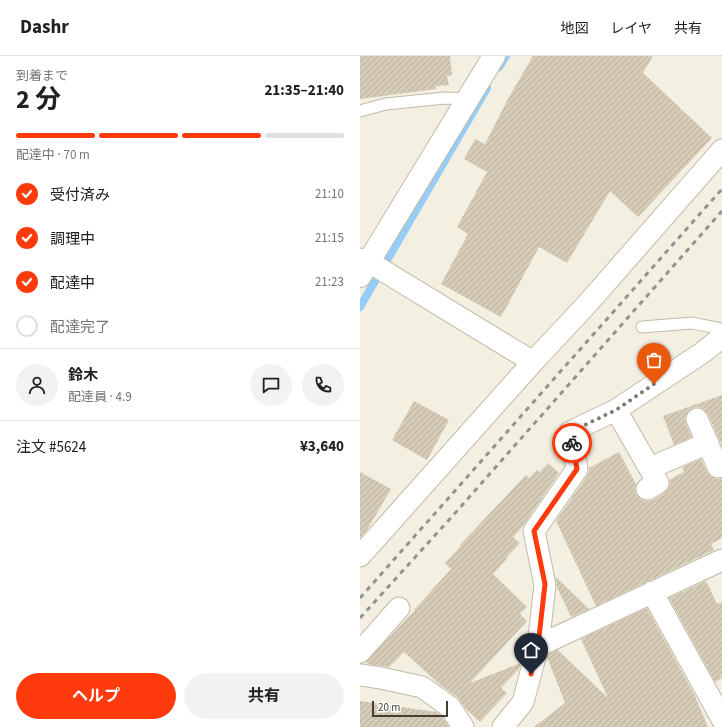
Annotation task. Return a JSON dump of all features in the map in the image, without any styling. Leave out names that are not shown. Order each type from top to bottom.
[{"type":"street","points":[[486,61],[468,99],[363,266],[533,362]]},
{"type":"street","points":[[360,556],[594,296],[722,150]]},
{"type":"street","points":[[503,727],[523,702],[538,646],[545,584],[534,531],[577,469],[570,432],[616,410],[722,337]]},
{"type":"street","points":[[616,410],[658,483],[647,489]]},
{"type":"street","points":[[698,419],[718,467]]},
{"type":"street","points":[[650,468],[708,443]]},
{"type":"street","points":[[538,646],[722,560]]},
{"type":"street","points":[[652,592],[722,719]]},
{"type":"street","points":[[360,652],[399,608]]},
{"type":"street","points":[[360,674],[422,687],[450,707],[463,727]]},
{"type":"lane","points":[[360,111],[386,104],[445,98],[468,99]]},
{"type":"lane","points":[[642,327],[692,323],[722,329]]},
{"type":"building","points":[[360,56],[450,56],[452,75],[447,76],[449,85],[436,86],[436,89],[360,99]]},
{"type":"building","points":[[533,56],[653,56],[643,73],[712,138],[638,217],[610,191],[567,263],[539,247],[501,317],[441,284],[468,234],[457,227],[487,172],[464,159],[475,139],[485,144],[509,97]]},
{"type":"building","points":[[722,395],[722,446],[708,414],[704,409],[698,407],[692,408],[685,417],[686,424],[692,437],[674,445],[663,416]]},
{"type":"building","points":[[414,401],[449,420],[427,460],[392,440]]},
{"type":"building","points":[[619,452],[636,484],[636,494],[640,499],[646,501],[653,500],[664,493],[670,484],[669,480],[684,472],[682,467],[701,459],[707,472],[711,476],[716,479],[722,478],[722,538],[711,544],[714,550],[596,606],[556,521],[587,476],[589,468]]},
{"type":"building","points":[[548,463],[559,473],[523,526],[513,537],[520,543],[493,574],[527,607],[520,614],[527,621],[470,683],[521,663],[519,669],[501,688],[507,693],[480,722],[466,709],[457,697],[439,684],[404,652],[389,667],[368,664],[366,662],[451,569],[445,563],[461,546],[460,545],[526,475],[529,478],[537,470],[540,472]]},
{"type":"building","points":[[360,472],[391,489],[367,530],[360,538]]},
{"type":"building","points":[[556,577],[589,609],[571,617],[557,587]]},
{"type":"building","points":[[706,581],[717,604],[722,602],[722,678],[715,682],[669,598]]},
{"type":"building","points":[[647,608],[694,694],[708,727],[534,727],[565,703],[547,657],[548,654],[558,650],[608,698],[581,639]]},
{"type":"building","points":[[360,701],[436,712],[441,715],[449,727],[360,727]]},
{"type":"waterway","points":[[499,67],[506,56]]},
{"type":"waterway","points":[[360,307],[487,88]]},
{"type":"railway","points":[[360,598],[722,189]]},
{"type":"railway","points":[[360,618],[457,511],[722,211]]},
{"type":"way so far","points":[[572,443],[570,432],[616,410],[654,384]]},
{"type":"route","points":[[531,674],[538,646],[545,584],[534,531],[577,469],[572,443]]}]
